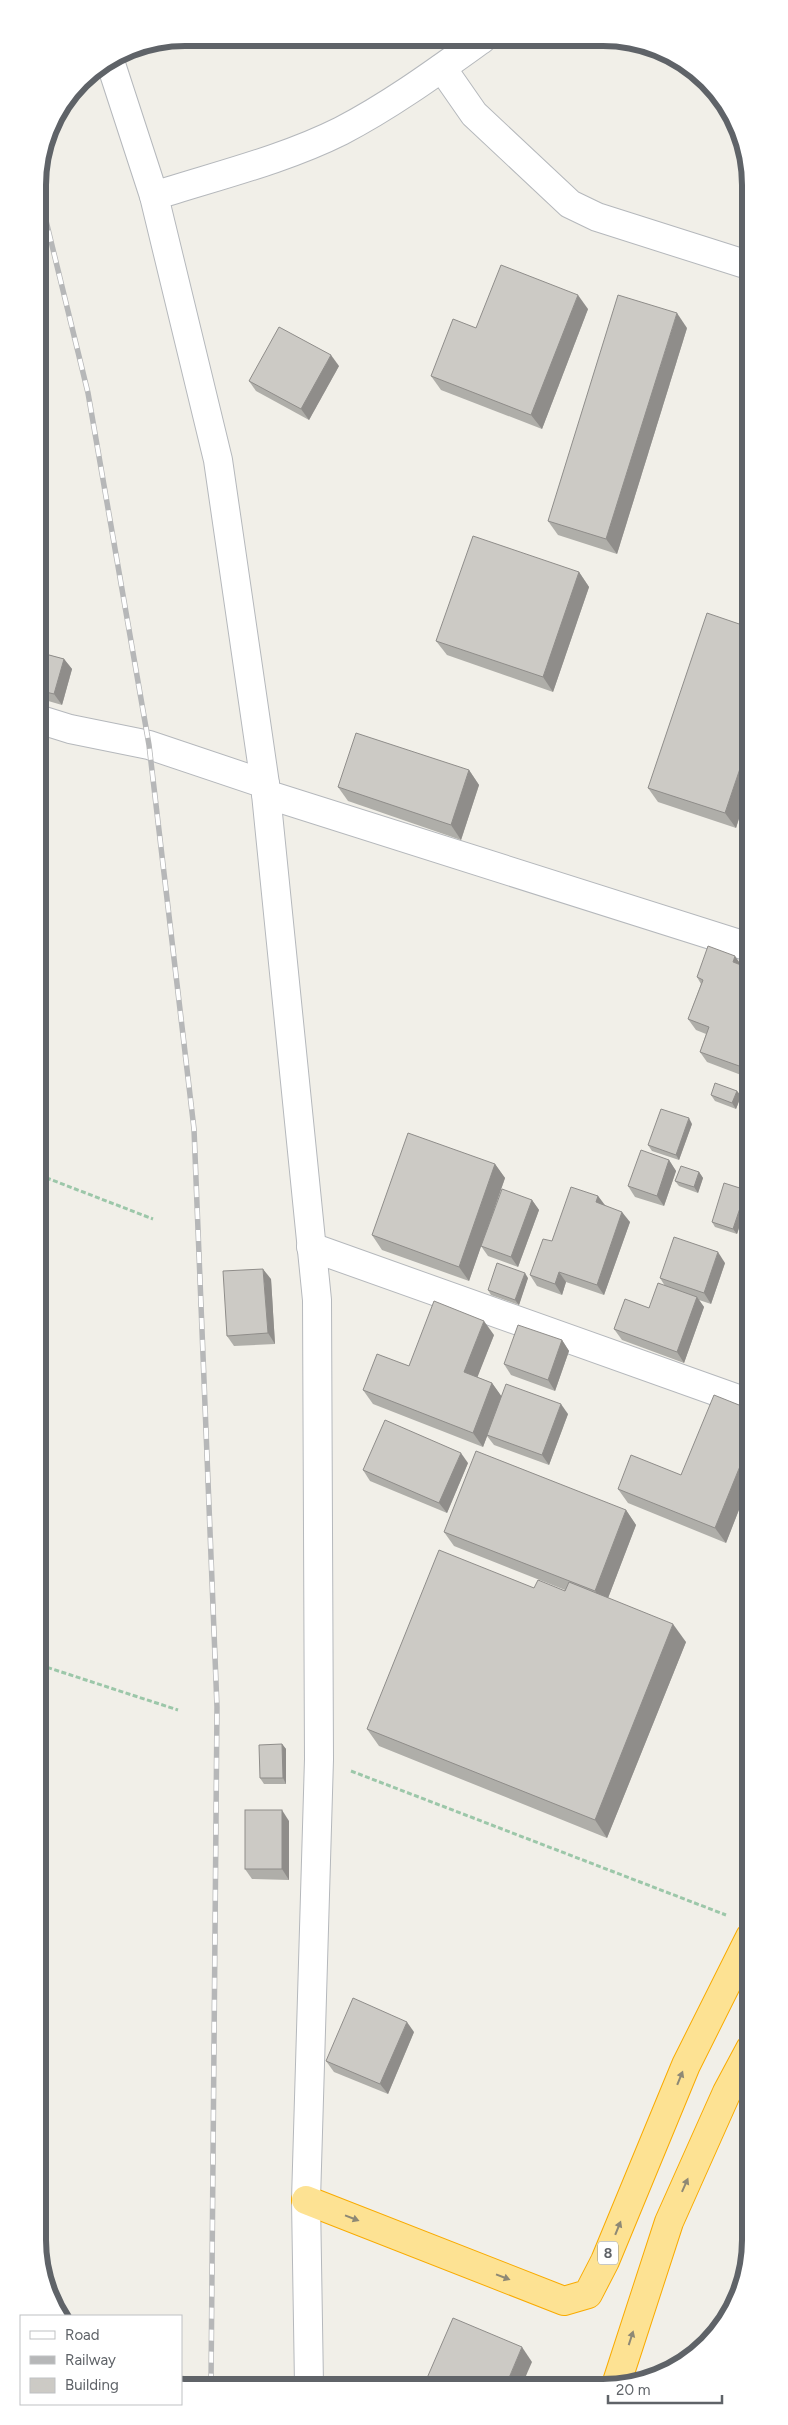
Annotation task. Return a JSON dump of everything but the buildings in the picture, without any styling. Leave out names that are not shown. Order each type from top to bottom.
[{"type":"highway","name":"8","points":[[306,2200],[564,2301],[588,2294],[605,2260],[686,2066],[741,1955]]},
{"type":"highway","points":[[619,2377],[669,2222],[727,2092],[741,2066]]},
{"type":"street","points":[[154,196],[278,156],[340,131],[400,97],[472,46]]},
{"type":"street","points":[[112,67],[154,196],[218,460],[265,789],[317,1300],[319,1759],[306,2200],[309,2379]]},
{"type":"street","points":[[442,68],[474,114],[570,204],[597,217],[742,263]]},
{"type":"street","points":[[47,722],[70,730],[149,745],[265,789],[742,945]]},
{"type":"street","points":[[311,1247],[741,1400]]},
{"type":"path","points":[[47,1178],[153,1219]]},
{"type":"path","points":[[46,1667],[178,1710]]},
{"type":"path","points":[[319,1759],[732,1917]]},
{"type":"railway","points":[[47,225],[88,393],[149,745],[194,1129],[217,1707],[211,2379]]}]
